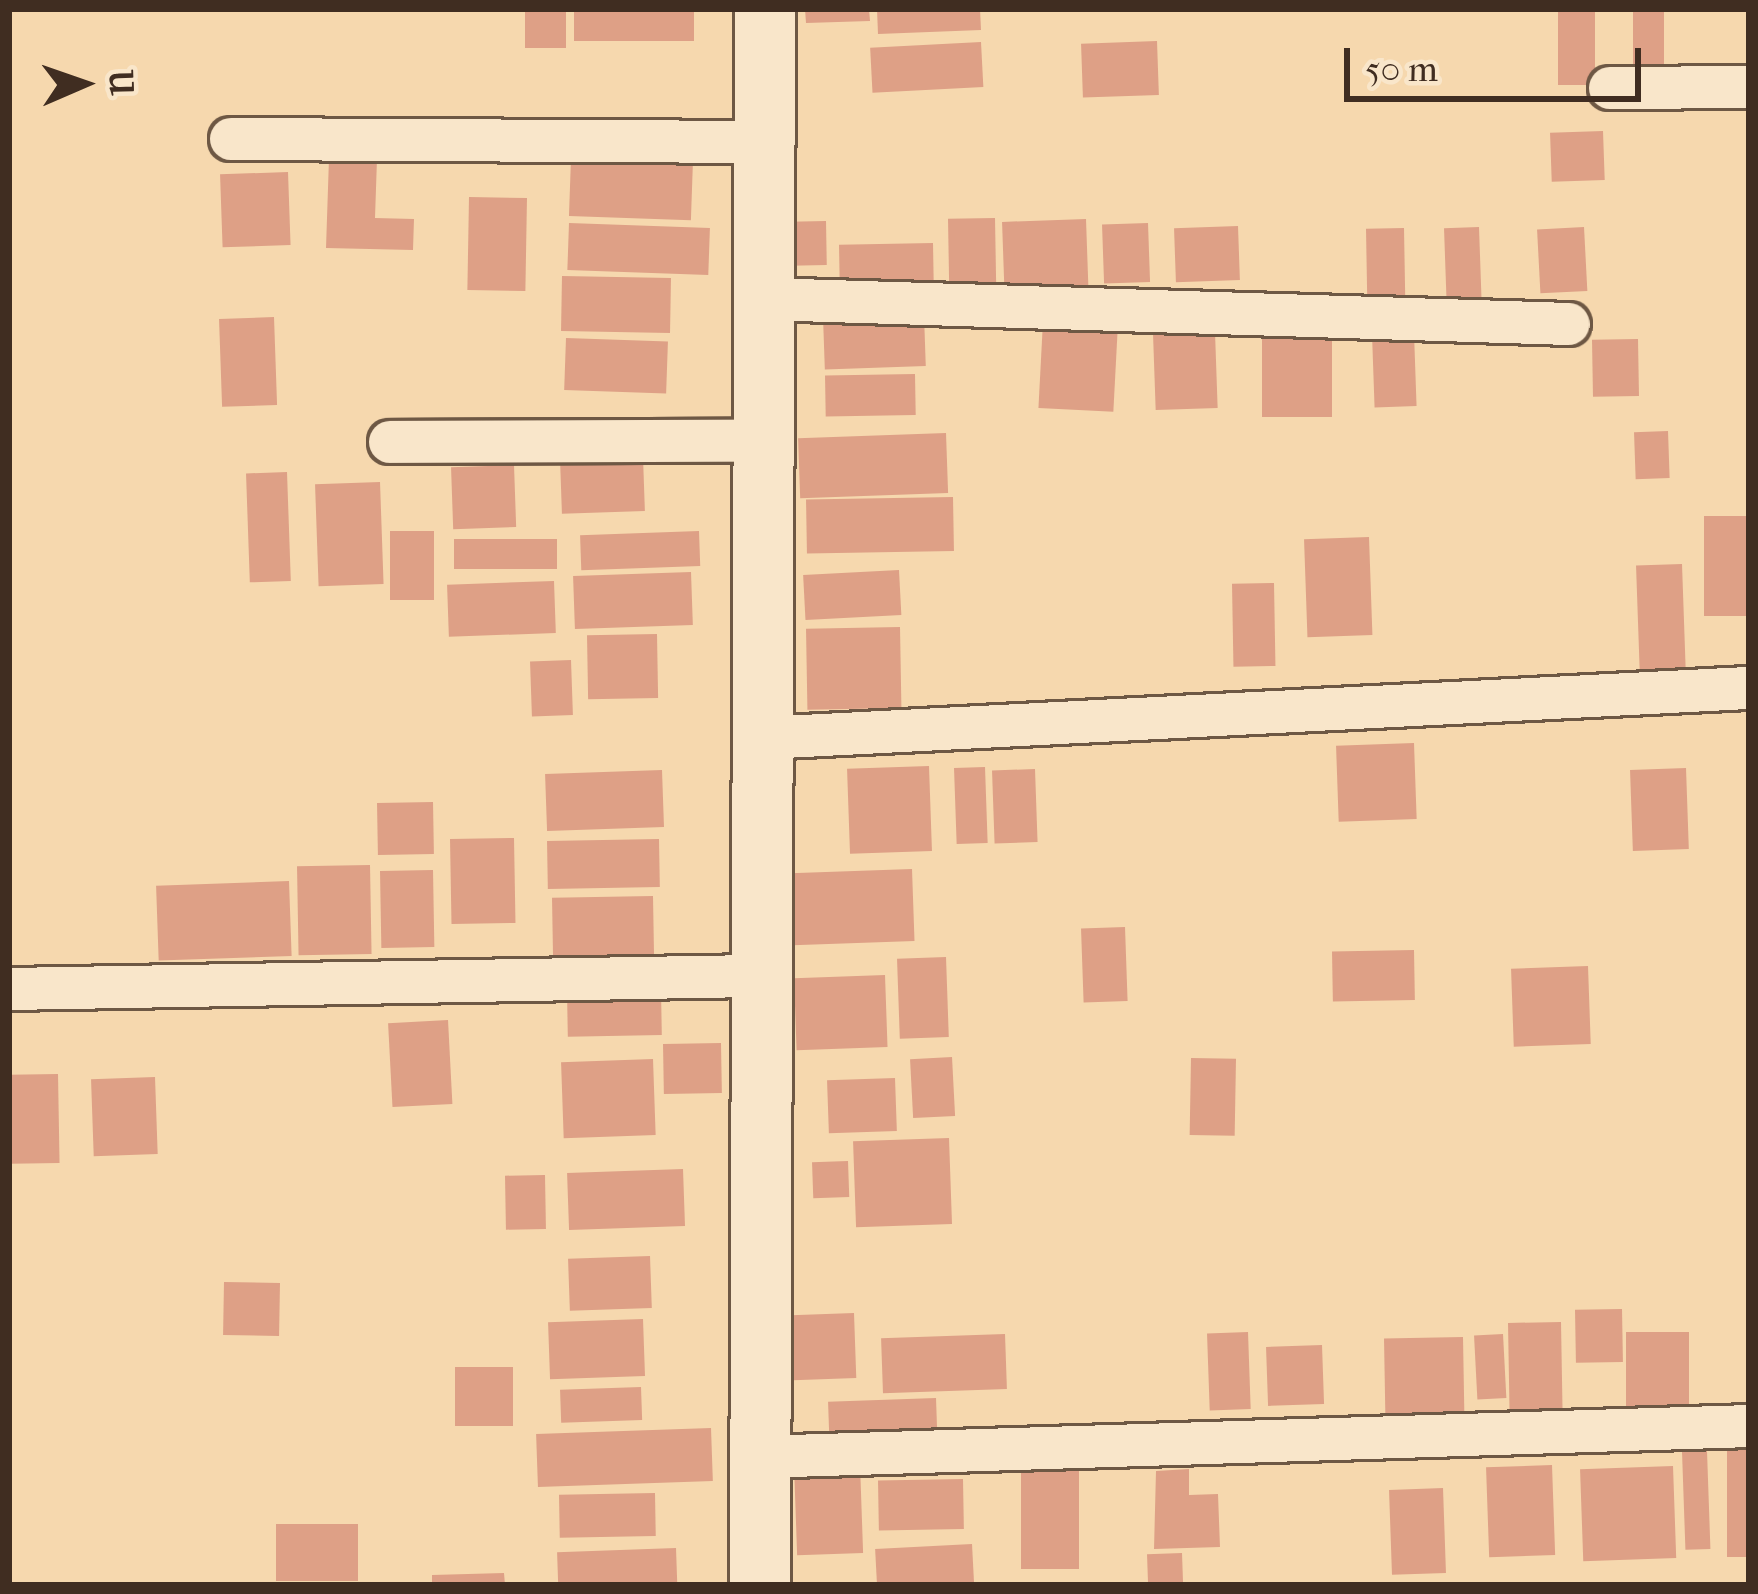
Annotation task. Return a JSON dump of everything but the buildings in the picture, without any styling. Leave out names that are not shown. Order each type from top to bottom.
[{"type":"street","points":[[760,1585],[756,976],[764,738],[765,9]]},
{"type":"street","points":[[1610,88],[1749,87]]},
{"type":"street","points":[[231,139],[765,142]]},
{"type":"street","points":[[765,299],[1569,324]]},
{"type":"street","points":[[390,442],[763,441]]},
{"type":"street","points":[[764,738],[1749,688]]},
{"type":"street","points":[[9,989],[756,976]]},
{"type":"street","points":[[759,1457],[1749,1426]]}]
